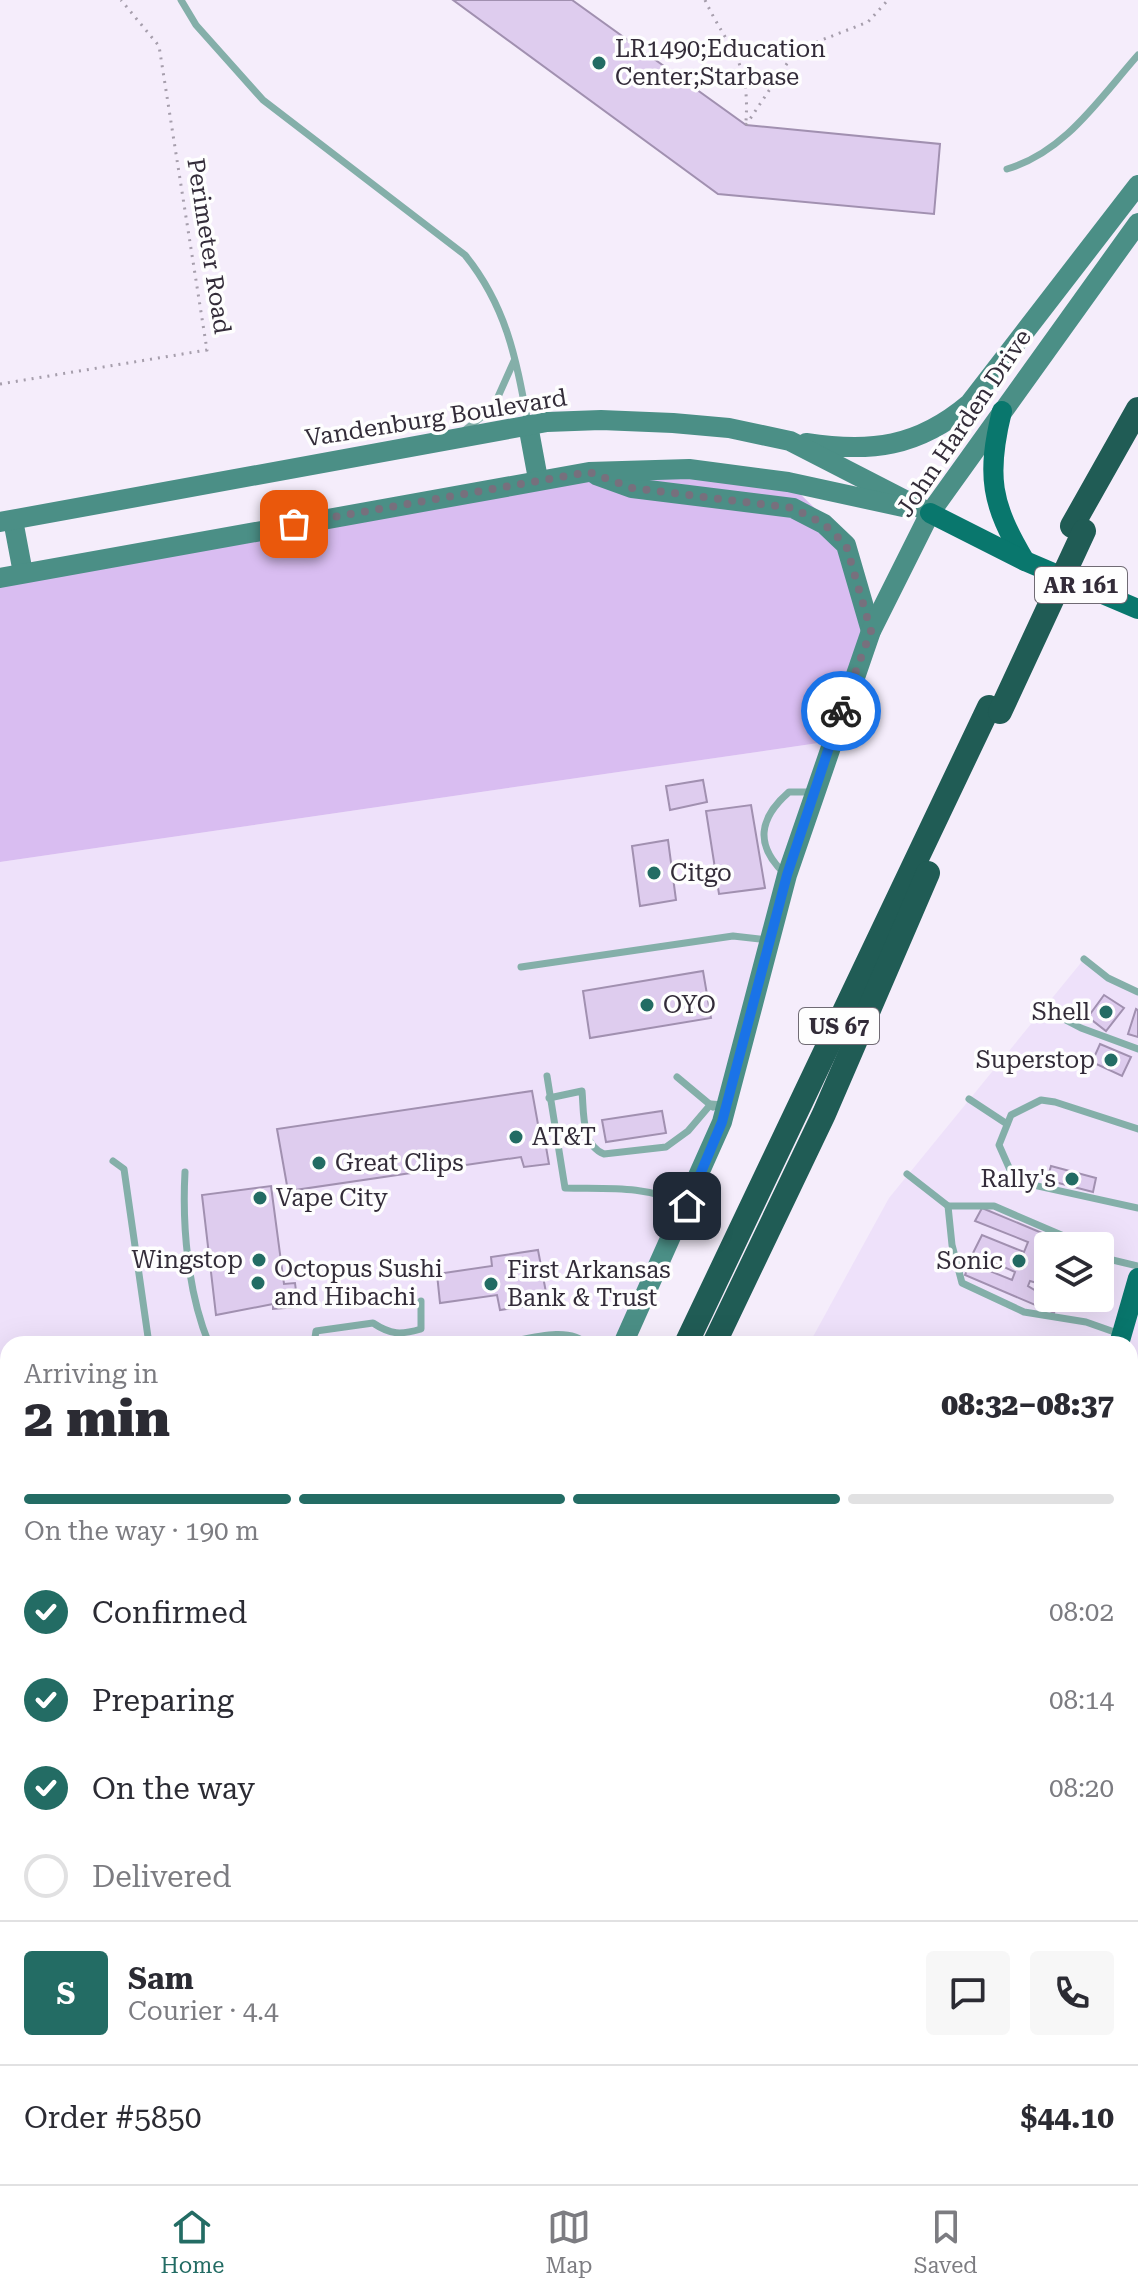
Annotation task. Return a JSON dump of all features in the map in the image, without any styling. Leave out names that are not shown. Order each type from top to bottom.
[{"type":"highway","name":"US 67","points":[[690,1336],[1138,409]]},
{"type":"highway","name":"US 67","points":[[1078,528],[1138,437]]},
{"type":"highway","name":"US 67","points":[[718,1336],[824,1114],[995,710]]},
{"type":"main road","points":[[790,441],[827,447],[905,443],[947,423],[969,404],[1138,185]]},
{"type":"main road","name":"John Harden Drive","points":[[627,1336],[687,1206],[771,940],[787,875],[871,631],[930,513],[1138,223]]},
{"type":"main road","points":[[1002,411],[992,453],[996,504],[1025,561]]},
{"type":"main road","name":"Vandenburg Boulevard","points":[[7,521],[528,425],[601,420],[729,428],[790,441],[930,513]]},
{"type":"main road","points":[[528,425],[538,479]]},
{"type":"main road","points":[[0,578],[589,472],[689,469],[788,482],[930,513]]},
{"type":"main road","points":[[589,472],[632,488],[793,508],[824,524],[846,545],[871,631]]},
{"type":"main road","name":"AR 161","points":[[930,513],[1025,561],[1138,609]]},
{"type":"main road","points":[[7,521],[23,573]]},
{"type":"main road","points":[[1121,1336],[1138,1278]]},
{"type":"lane","points":[[181,0],[196,25],[263,100],[465,255],[488,284],[514,359],[528,425]]},
{"type":"lane","points":[[1007,169],[1033,161],[1059,143],[1138,55]]},
{"type":"lane","points":[[444,441],[470,427],[493,408],[514,359]]},
{"type":"lane","points":[[787,875],[771,860],[763,828],[771,808],[789,792],[814,792]]},
{"type":"lane","points":[[521,967],[733,936],[771,940]]},
{"type":"lane","points":[[1084,959],[1108,978],[1138,992]]},
{"type":"lane","points":[[1043,1008],[1081,1028],[1138,1049]]},
{"type":"lane","points":[[547,1076],[565,1188],[623,1187],[665,1195],[687,1206]]},
{"type":"lane","points":[[549,1098],[582,1091],[589,1142],[595,1150],[604,1154],[666,1147],[719,1111],[677,1077]]},
{"type":"lane","points":[[969,1099],[1007,1124]]},
{"type":"lane","points":[[1138,1129],[1041,1100],[1011,1115],[999,1145],[1015,1181],[1138,1208]]},
{"type":"lane","points":[[113,1161],[124,1169],[148,1336]]},
{"type":"lane","points":[[185,1172],[183,1207],[200,1322],[206,1336]]},
{"type":"lane","points":[[907,1174],[948,1206],[994,1206],[1054,1232]]},
{"type":"lane","points":[[948,1206],[952,1245],[962,1283],[1024,1312],[1086,1322],[1109,1336]]},
{"type":"lane","points":[[1114,1260],[1138,1266]]},
{"type":"lane","points":[[315,1336],[316,1331],[373,1323],[387,1333],[403,1334],[421,1329],[421,1301]]},
{"type":"lane","points":[[552,1336],[578,1336]]},
{"type":"path","name":"Perimeter Road","points":[[0,384],[207,350],[159,46],[121,0]]},
{"type":"path","points":[[705,0],[737,51],[748,87],[746,125],[796,50]]},
{"type":"path","points":[[729,40],[773,53],[796,50],[868,22],[888,0]]},
{"type":"shaded area","points":[[589,472],[788,482],[841,534],[870,631],[832,741],[0,862],[0,578]]},
{"type":"shaded area","points":[[832,741],[743,1045],[626,1336],[0,1336],[0,862]]},
{"type":"shaded area","points":[[1084,959],[1108,978],[1138,992],[1138,1336],[813,1336],[889,1198]]},
{"type":"building","name":"LR1490;Education Center;Starbase","points":[[453,0],[572,0],[746,125],[940,144],[934,214],[718,194]]},
{"type":"building","points":[[703,780],[707,802],[670,810],[666,786]]},
{"type":"building","name":"Citgo","points":[[751,805],[765,888],[719,894],[706,811]]},
{"type":"building","name":"Citgo","points":[[668,840],[676,900],[640,906],[632,846]]},
{"type":"building","name":"OYO","points":[[703,971],[711,1018],[590,1038],[583,991]]},
{"type":"building","name":"Shell","points":[[1104,995],[1124,1008],[1106,1031],[1088,1017]]},
{"type":"building","name":"Shell","points":[[1138,1010],[1138,1037],[1128,1034]]},
{"type":"building","name":"Superstop","points":[[1100,1044],[1131,1057],[1122,1076],[1092,1062]]},
{"type":"building","points":[[532,1091],[541,1141],[545,1141],[549,1164],[524,1167],[521,1157],[288,1191],[277,1129]]},
{"type":"building","points":[[662,1111],[666,1133],[606,1142],[602,1120]]},
{"type":"building","name":"Rally's","points":[[1051,1166],[1096,1178],[1093,1192],[1047,1180]]},
{"type":"building","points":[[271,1186],[284,1284],[295,1283],[298,1307],[273,1309],[273,1304],[216,1315],[202,1195]]},
{"type":"building","name":"Sonic","points":[[982,1208],[1039,1232],[1034,1232],[1034,1282],[1030,1281],[1028,1286],[1034,1290],[1034,1304],[965,1275],[970,1263],[1012,1280],[1015,1272],[973,1253],[982,1235],[1024,1252],[1028,1242],[975,1221]]},
{"type":"building","name":"First Arkansas Bank & Trust","points":[[538,1250],[548,1303],[500,1310],[497,1295],[440,1303],[437,1274],[492,1266],[491,1257]]},
{"type":"way so far","points":[[294,524],[589,472],[632,488],[793,508],[824,524],[846,545],[859,580],[871,631],[841,711]]},
{"type":"place","name":"LR1490;Education Center;Starbase","points":[[599,63]]},
{"type":"place","name":"Citgo","points":[[654,873]]},
{"type":"place","name":"OYO","points":[[647,1005]]},
{"type":"place","name":"Shell","points":[[1106,1012]]},
{"type":"place","name":"Superstop","points":[[1111,1060]]},
{"type":"place","name":"AT&T","points":[[516,1137]]},
{"type":"place","name":"Great Clips","points":[[319,1163]]},
{"type":"place","name":"Rally's","points":[[1072,1179]]},
{"type":"place","name":"Vape City","points":[[260,1198]]},
{"type":"place","name":"Wingstop","points":[[259,1260]]},
{"type":"place","name":"Sonic","points":[[1019,1261]]},
{"type":"place","name":"Octopus Sushi and Hibachi","points":[[258,1283]]},
{"type":"place","name":"First Arkansas Bank & Trust","points":[[491,1284]]},
{"type":"route","points":[[687,1206],[722,1122],[787,875],[841,711]]}]
